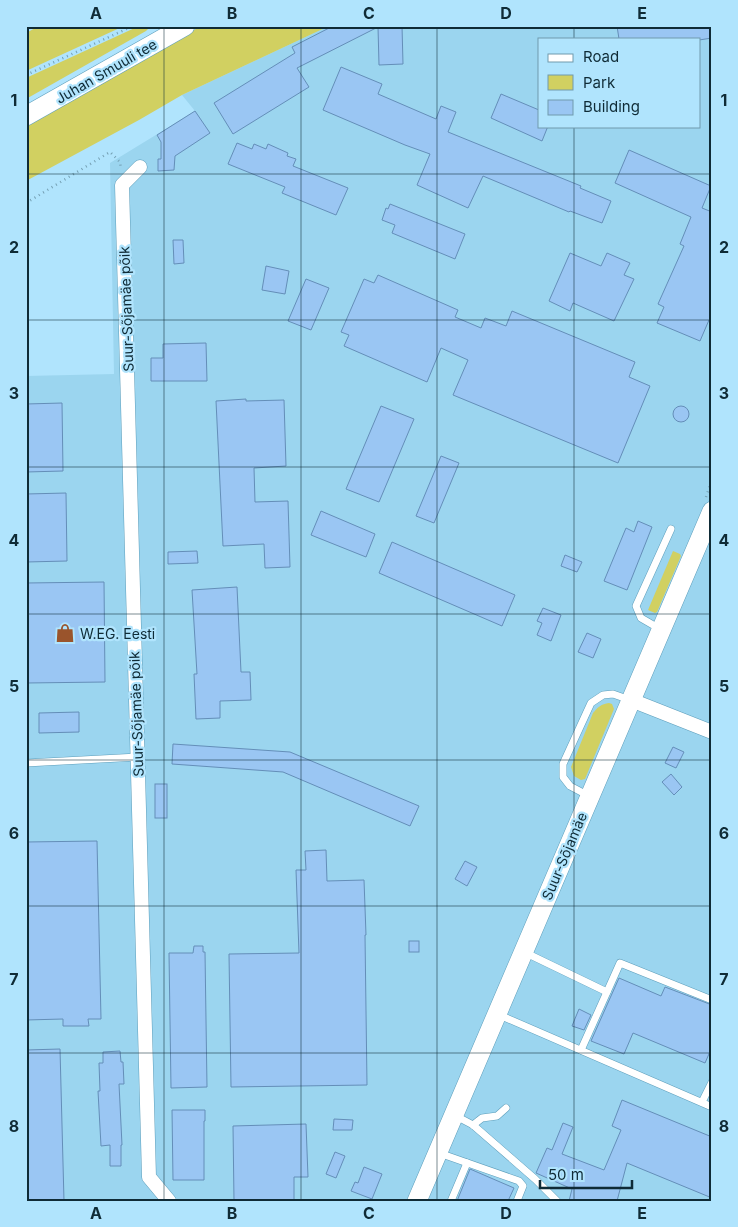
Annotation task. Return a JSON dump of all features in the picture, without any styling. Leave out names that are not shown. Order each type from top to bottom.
[{"type":"main road","name":"Juhan Smuuli tee","points":[[26,116],[185,26]]},
{"type":"main road","name":"Suur-Sõjamäe","points":[[417,1201],[712,511]]},
{"type":"street","points":[[122,185],[140,167]]},
{"type":"street","name":"Suur-Sõjamäe põik","points":[[122,185],[149,1177],[169,1201]]},
{"type":"street","points":[[630,700],[712,732]]},
{"type":"lane","points":[[661,630],[641,618],[636,606],[671,529]]},
{"type":"lane","points":[[590,796],[570,786],[562,777],[563,764],[591,703],[603,695],[613,694],[630,700]]},
{"type":"lane","points":[[26,763],[138,757]]},
{"type":"lane","points":[[523,952],[607,992]]},
{"type":"lane","points":[[581,1050],[620,963],[712,1000]]},
{"type":"lane","points":[[497,1014],[712,1107]]},
{"type":"lane","points":[[702,1102],[712,1082]]},
{"type":"lane","points":[[473,1125],[482,1118],[497,1116],[506,1108]]},
{"type":"lane","points":[[454,1115],[473,1125],[558,1201]]},
{"type":"lane","points":[[438,1153],[519,1182],[523,1186],[517,1201]]},
{"type":"lane","points":[[451,1201],[467,1163]]},
{"type":"path","points":[[26,75],[133,26]]},
{"type":"path","points":[[26,203],[110,152],[120,162],[122,185]]},
{"type":"shaded area","points":[[329,26],[712,26],[712,1201],[26,1201],[26,376],[114,374],[110,163],[195,111],[182,95]]},
{"type":"green space","points":[[39,26],[124,26],[26,71],[26,33]]},
{"type":"green space","points":[[139,26],[150,27],[26,99],[26,78]]},
{"type":"green space","points":[[201,26],[329,26],[182,95],[26,181],[26,127]]},
{"type":"green space","points":[[673,551],[681,556],[655,613],[648,610]]},
{"type":"green space","points":[[612,704],[614,709],[585,779],[581,780],[574,776],[571,767],[593,713],[600,706]]},
{"type":"building","points":[[333,26],[402,26],[403,64],[379,65],[378,27],[297,68],[309,87],[233,134],[214,103],[295,53],[292,47]]},
{"type":"building","points":[[617,26],[712,26],[712,38],[700,40],[700,38],[619,38]]},
{"type":"building","points":[[341,67],[382,84],[378,94],[436,119],[441,106],[456,112],[448,132],[581,186],[580,188],[611,201],[602,223],[569,212],[483,176],[468,208],[417,185],[430,154],[323,110]]},
{"type":"building","points":[[501,94],[538,110],[538,128],[547,128],[542,141],[491,118]]},
{"type":"building","points":[[195,111],[210,133],[175,156],[174,170],[158,171],[158,159],[161,159],[161,142],[157,135]]},
{"type":"building","points":[[237,143],[252,149],[254,144],[266,149],[268,144],[288,153],[287,156],[296,159],[293,166],[348,188],[336,215],[282,193],[285,187],[228,164]]},
{"type":"building","points":[[629,150],[711,186],[702,208],[712,212],[712,321],[709,320],[700,341],[657,323],[664,307],[658,304],[684,246],[680,244],[691,217],[615,183]]},
{"type":"building","points":[[390,204],[465,234],[455,259],[392,233],[395,225],[382,220],[386,208],[388,209]]},
{"type":"building","points":[[173,240],[183,240],[184,263],[174,264]]},
{"type":"building","points":[[570,253],[601,266],[607,253],[630,263],[624,275],[634,279],[614,321],[573,303],[570,311],[549,301]]},
{"type":"building","points":[[266,266],[289,271],[285,294],[262,290]]},
{"type":"building","points":[[378,275],[458,310],[455,317],[481,328],[485,318],[506,326],[512,311],[635,362],[629,377],[650,386],[618,463],[453,395],[468,360],[441,348],[427,382],[344,346],[349,335],[341,332],[364,279],[374,283]]},
{"type":"building","points":[[306,279],[329,288],[311,330],[288,321]]},
{"type":"building","points":[[206,343],[207,381],[151,381],[151,358],[163,358],[163,344]]},
{"type":"building","points":[[246,399],[246,401],[284,400],[286,466],[254,468],[255,502],[288,501],[290,567],[265,568],[264,544],[223,546],[216,401]]},
{"type":"building","points":[[62,403],[63,471],[26,472],[26,404]]},
{"type":"building","points":[[381,406],[414,419],[379,502],[346,489]]},
{"type":"building","points":[[681,406],[687,408],[689,414],[687,420],[681,422],[675,420],[673,414],[675,408]]},
{"type":"building","points":[[441,456],[459,463],[434,523],[416,516]]},
{"type":"building","points":[[66,493],[67,561],[26,562],[26,494]]},
{"type":"building","points":[[321,511],[375,534],[366,557],[311,535]]},
{"type":"building","points":[[638,521],[652,527],[627,590],[604,581],[626,528],[634,532]]},
{"type":"building","points":[[392,542],[515,595],[502,626],[379,573]]},
{"type":"building","points":[[197,551],[198,563],[168,564],[168,552]]},
{"type":"building","points":[[565,555],[582,562],[577,572],[561,566]]},
{"type":"building","name":"W.EG. Eesti","points":[[104,582],[105,682],[26,683],[26,583]]},
{"type":"building","points":[[237,587],[241,672],[250,672],[251,700],[220,701],[220,718],[196,719],[194,674],[197,674],[192,590]]},
{"type":"building","points":[[543,608],[561,615],[551,641],[537,635],[542,623],[537,621]]},
{"type":"building","points":[[587,633],[601,639],[593,658],[578,652]]},
{"type":"building","points":[[79,712],[79,732],[39,733],[39,713]]},
{"type":"building","points":[[173,744],[290,752],[419,806],[410,826],[283,772],[172,764]]},
{"type":"building","points":[[673,747],[684,752],[676,768],[665,763]]},
{"type":"building","points":[[671,774],[682,787],[674,795],[662,782]]},
{"type":"building","points":[[155,784],[167,784],[167,818],[155,818]]},
{"type":"building","points":[[97,841],[101,1019],[88,1019],[89,1026],[63,1026],[63,1019],[26,1020],[26,842]]},
{"type":"building","points":[[326,850],[327,881],[364,880],[367,1085],[231,1087],[229,954],[299,953],[296,870],[306,870],[305,851]]},
{"type":"building","points":[[465,861],[477,867],[467,886],[455,879]]},
{"type":"building","points":[[409,941],[419,941],[419,952],[409,952]]},
{"type":"building","points":[[194,946],[203,946],[203,952],[205,952],[207,1087],[171,1088],[169,953],[193,953]]},
{"type":"building","points":[[619,978],[661,996],[665,987],[712,1005],[712,1047],[705,1063],[633,1033],[624,1054],[591,1041]]},
{"type":"building","points":[[579,1009],[591,1015],[584,1030],[572,1026]]},
{"type":"building","points":[[60,1049],[64,1201],[26,1201],[26,1050]]},
{"type":"building","points":[[120,1051],[121,1062],[123,1062],[124,1084],[119,1084],[122,1145],[121,1166],[110,1166],[110,1145],[101,1146],[98,1091],[100,1091],[99,1063],[103,1063],[103,1052]]},
{"type":"building","points":[[622,1100],[712,1137],[712,1198],[627,1163],[617,1201],[569,1201],[572,1189],[536,1173],[547,1148],[552,1150],[563,1123],[573,1127],[562,1154],[604,1170],[621,1130],[612,1126]]},
{"type":"building","points":[[172,1110],[205,1110],[204,1180],[173,1180]]},
{"type":"building","points":[[334,1119],[353,1120],[352,1130],[333,1130]]},
{"type":"building","points":[[306,1124],[308,1177],[294,1177],[294,1201],[234,1201],[233,1126]]},
{"type":"building","points":[[335,1152],[345,1156],[336,1178],[326,1174]]},
{"type":"building","points":[[364,1167],[382,1174],[372,1199],[351,1191],[355,1182],[358,1183]]},
{"type":"building","points":[[470,1169],[514,1188],[508,1201],[457,1201]]},
{"type":"place","name":"W.EG. Eesti","points":[[65,633]]}]
